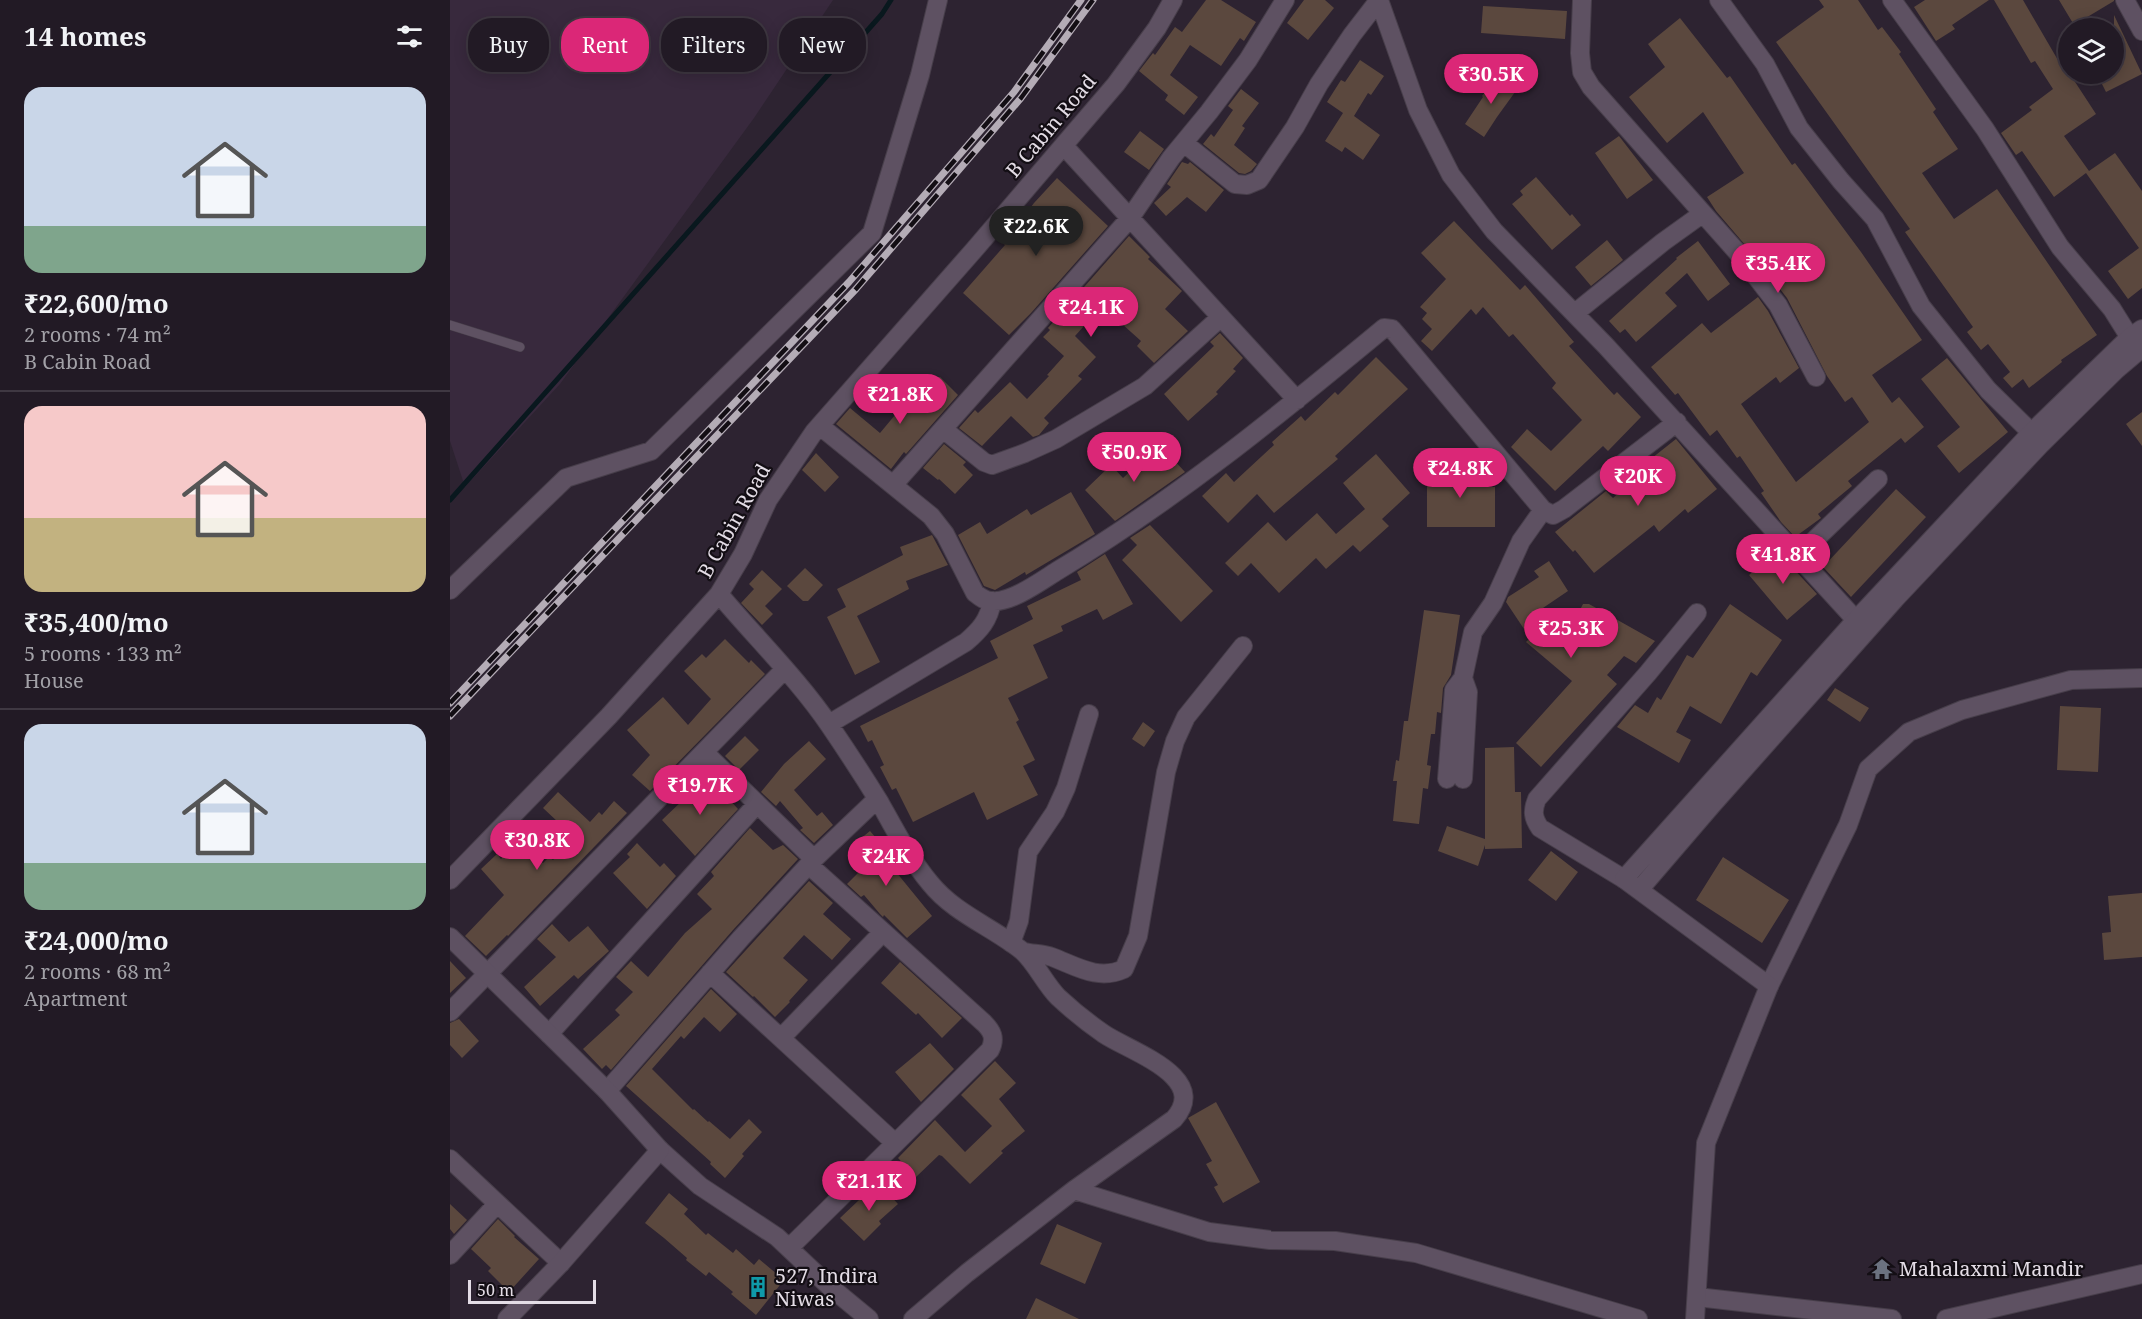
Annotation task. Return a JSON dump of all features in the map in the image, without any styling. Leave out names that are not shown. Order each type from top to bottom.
[{"type":"street","points":[[450,590],[566,478],[651,452],[872,233],[920,75],[938,0]]},
{"type":"street","name":"B Cabin Road","points":[[450,880],[609,716],[719,594],[743,554],[768,500],[820,426],[1116,84],[1157,28],[1173,0]]},
{"type":"street","points":[[894,484],[1130,218],[1248,60],[1285,0]]},
{"type":"street","points":[[1582,0],[1580,53],[1582,72],[1591,87],[1738,253],[1778,305],[1816,376]]},
{"type":"street","points":[[1719,0],[1765,64],[1799,128],[1875,219],[1921,306],[1988,390],[2037,438]]},
{"type":"street","points":[[1624,879],[1711,793],[1861,626],[2037,438],[2117,369],[2138,342],[2060,247],[1985,129],[1892,0]]},
{"type":"street","points":[[2126,0],[2142,31]]},
{"type":"street","points":[[1184,143],[1235,184],[1247,185],[1259,180],[1373,2]]},
{"type":"street","points":[[1373,2],[1418,110],[1451,175],[1494,231],[1677,422],[1861,626]]},
{"type":"street","points":[[1064,146],[1297,400]]},
{"type":"street","points":[[1575,314],[1663,242],[1702,214]]},
{"type":"street","points":[[943,429],[984,462],[992,465],[1025,453],[1056,439],[1145,386],[1221,317]]},
{"type":"street","points":[[820,426],[931,516],[945,534],[975,593],[981,598],[992,601],[1004,599],[1029,588],[1114,537],[1297,400],[1384,328],[1392,329],[1543,510],[1553,515],[1564,509],[1677,422]]},
{"type":"street","points":[[1798,556],[1878,479]]},
{"type":"street","points":[[1455,779],[1468,692],[1463,678],[1473,632],[1493,603],[1521,541],[1543,510]]},
{"type":"street","points":[[719,594],[829,724],[878,799],[916,865],[932,886],[954,905],[1018,948],[1057,996],[1074,1010],[1105,1034],[1168,1071],[1178,1080],[1184,1090],[1182,1111],[1174,1119],[1074,1190],[967,1272],[913,1319]]},
{"type":"street","points":[[829,724],[966,642],[980,630],[989,615],[992,601]]},
{"type":"street","points":[[1697,613],[1537,800],[1533,808],[1534,820],[1540,828],[1624,879],[1769,986]]},
{"type":"street","points":[[1018,948],[1050,956],[1098,974],[1115,973],[1124,969],[1138,936],[1166,772],[1175,741],[1186,717],[1243,646]]},
{"type":"street","points":[[450,1012],[784,670]]},
{"type":"street","points":[[1695,1319],[1706,1143],[1769,986],[1848,825],[1868,769],[1909,732],[1962,710],[2071,680],[2142,678]]},
{"type":"street","points":[[1018,948],[1019,921],[1028,852],[1055,812],[1066,788],[1089,714]]},
{"type":"street","points":[[705,753],[883,932],[984,1023],[994,1037],[990,1050],[789,1248]]},
{"type":"street","points":[[1639,890],[1711,793]]},
{"type":"street","points":[[607,1091],[812,862],[878,799]]},
{"type":"street","points":[[549,1034],[757,804]]},
{"type":"street","points":[[781,1038],[883,932]]},
{"type":"street","points":[[450,937],[607,1091],[660,1150],[700,1186],[777,1237],[829,1286],[869,1319]]},
{"type":"street","points":[[710,974],[895,1143]]},
{"type":"street","points":[[507,1319],[561,1263],[660,1150]]},
{"type":"street","points":[[450,1159],[561,1263]]},
{"type":"street","points":[[1074,1190],[1209,1233],[1270,1240],[1335,1241],[1416,1253],[1638,1319]]},
{"type":"street","points":[[450,1255],[497,1204]]},
{"type":"street","points":[[1946,1319],[2142,1274]]},
{"type":"street","points":[[1696,1298],[1892,1319]]},
{"type":"lane","points":[[450,325],[520,347]]},
{"type":"shaded area","points":[[450,0],[833,0],[821,18],[779,18],[779,72],[785,72],[754,118],[560,384],[465,487],[450,441]]},
{"type":"building","points":[[1206,0],[1221,0],[1256,22],[1244,41],[1240,38],[1221,66],[1190,45],[1170,75],[1198,97],[1184,115],[1165,100],[1168,95],[1139,71],[1153,53],[1155,55],[1175,27],[1182,32]]},
{"type":"building","points":[[1304,0],[1325,0],[1334,8],[1308,40],[1287,23]]},
{"type":"building","points":[[1819,0],[1858,0],[1878,30],[1882,27],[1901,52],[1899,54],[1936,109],[1933,112],[1958,149],[1922,173],[1954,219],[1997,189],[2097,335],[2061,360],[2062,362],[2029,388],[2023,379],[2012,388],[2003,378],[2010,372],[1988,344],[1981,350],[1967,332],[1973,327],[1905,232],[1910,229],[1776,42],[1824,7]]},
{"type":"building","points":[[1925,0],[1989,0],[1952,25],[1955,29],[1936,41],[1914,7]]},
{"type":"building","points":[[1994,0],[2023,0],[2058,60],[2058,84],[2076,84],[2096,114],[2064,136],[2089,171],[2115,153],[2142,191],[2142,288],[2128,299],[2108,271],[2139,248],[2086,173],[2054,197],[2022,151],[2016,155],[2001,133],[2032,110],[2029,107],[2053,89],[2035,61],[2031,63]]},
{"type":"building","points":[[2059,0],[2114,0],[2086,18],[2070,18]]},
{"type":"building","points":[[1483,6],[1567,11],[1565,39],[1481,33]]},
{"type":"building","points":[[1680,18],[1727,78],[1730,76],[1792,165],[1795,163],[1861,252],[1922,340],[1872,375],[1892,403],[1899,397],[1924,427],[1905,443],[1901,438],[1848,481],[1852,486],[1818,514],[1821,518],[1795,537],[1781,522],[1761,493],[1764,491],[1740,456],[1737,458],[1717,430],[1710,436],[1678,393],[1675,395],[1651,367],[1702,323],[1711,333],[1758,297],[1799,368],[1780,383],[1776,377],[1741,404],[1796,482],[1869,422],[1852,397],[1845,402],[1827,376],[1787,298],[1707,197],[1744,173],[1703,112],[1667,143],[1629,97],[1665,67],[1648,44]]},
{"type":"building","points":[[2124,36],[2142,74],[2124,83]]},
{"type":"building","points":[[1360,60],[1384,76],[1371,95],[1368,93],[1354,116],[1380,135],[1363,160],[1345,147],[1342,152],[1325,141],[1343,113],[1327,102],[1341,80],[1345,82]]},
{"type":"building","points":[[1499,73],[1518,88],[1484,137],[1465,124]]},
{"type":"building","points":[[2102,84],[2122,84],[2106,92]]},
{"type":"building","points":[[1241,89],[1259,103],[1242,126],[1245,128],[1234,145],[1257,164],[1245,174],[1239,173],[1203,144],[1211,134],[1214,137],[1233,110],[1228,106]]},
{"type":"building","points":[[1140,131],[1164,149],[1149,170],[1124,152]]},
{"type":"building","points":[[1619,136],[1653,180],[1627,199],[1595,153]]},
{"type":"building","points":[[1182,162],[1188,164],[1190,162],[1224,190],[1206,212],[1187,197],[1166,216],[1154,203],[1171,187],[1167,184]]},
{"type":"building","points":[[1536,177],[1570,216],[1572,214],[1581,225],[1552,250],[1512,204],[1523,195],[1520,191]]},
{"type":"building","points":[[1057,178],[1108,226],[1009,335],[963,293],[1005,245],[1003,243],[1034,203]]},
{"type":"building","points":[[1454,221],[1520,290],[1525,285],[1574,342],[1569,346],[1614,395],[1617,392],[1641,417],[1608,451],[1603,446],[1555,491],[1511,447],[1527,429],[1551,451],[1582,420],[1552,388],[1556,383],[1513,334],[1509,337],[1483,307],[1476,315],[1471,309],[1432,351],[1421,341],[1432,329],[1422,319],[1427,313],[1420,307],[1446,279],[1421,253]]},
{"type":"building","points":[[1129,236],[1150,257],[1148,259],[1182,291],[1165,309],[1188,331],[1154,363],[1137,346],[1141,341],[1102,306],[1075,336],[1096,357],[1078,376],[1082,379],[1044,418],[1049,423],[1039,435],[1033,437],[1011,416],[982,446],[959,428],[975,410],[978,413],[1010,382],[1027,399],[1049,376],[1047,375],[1064,356],[1043,337],[1050,330],[1048,328]]},
{"type":"building","points":[[1607,240],[1623,260],[1591,286],[1575,267]]},
{"type":"building","points":[[1698,241],[1730,284],[1708,301],[1687,273],[1665,293],[1677,306],[1636,342],[1625,329],[1620,333],[1609,321],[1676,258]]},
{"type":"building","points":[[1220,333],[1243,358],[1233,369],[1236,371],[1216,392],[1218,394],[1188,421],[1164,394],[1214,346],[1210,342]]},
{"type":"building","points":[[1376,357],[1408,389],[1335,456],[1338,459],[1274,513],[1257,494],[1228,523],[1202,496],[1226,473],[1234,482],[1274,445],[1272,442],[1301,416],[1305,421],[1335,392],[1338,395]]},
{"type":"building","points":[[1947,358],[2008,432],[1959,473],[1937,446],[1960,427],[1921,379]]},
{"type":"building","points":[[940,377],[958,395],[891,469],[836,424],[850,408],[880,433],[895,415],[899,418],[919,392],[923,395]]},
{"type":"building","points":[[2142,412],[2142,446],[2126,424]]},
{"type":"building","points":[[1676,439],[1717,489],[1688,513],[1685,509],[1659,532],[1654,525],[1594,573],[1575,550],[1573,552],[1555,532],[1606,491],[1613,498],[1650,466],[1647,462]]},
{"type":"building","points":[[944,444],[966,462],[963,465],[973,475],[955,494],[923,468]]},
{"type":"building","points":[[1159,444],[1185,472],[1115,521],[1085,490],[1111,465],[1123,478]]},
{"type":"building","points":[[816,453],[839,477],[825,492],[802,470]]},
{"type":"building","points":[[1376,454],[1410,493],[1382,519],[1389,526],[1360,552],[1353,545],[1326,569],[1316,558],[1279,593],[1251,563],[1238,576],[1225,563],[1268,522],[1286,541],[1317,513],[1336,534],[1365,509],[1343,483]]},
{"type":"building","points":[[1427,469],[1489,469],[1489,487],[1495,487],[1495,527],[1427,527]]},
{"type":"building","points":[[1896,489],[1926,517],[1851,597],[1823,567]]},
{"type":"building","points":[[1071,492],[1095,534],[1026,575],[1025,572],[995,590],[984,586],[958,535],[980,522],[987,534],[1027,509],[1031,515]]},
{"type":"building","points":[[1150,525],[1213,591],[1181,622],[1122,560],[1137,545],[1130,538]]},
{"type":"building","points":[[932,535],[948,565],[906,581],[909,589],[857,616],[880,662],[855,675],[827,617],[846,607],[837,589],[903,555],[900,547]]},
{"type":"building","points":[[1777,551],[1817,594],[1787,620],[1749,575]]},
{"type":"building","points":[[1105,554],[1133,604],[1103,620],[1097,609],[1061,626],[1063,631],[1033,645],[1048,678],[1008,698],[1019,720],[1016,722],[1035,760],[1023,766],[1038,795],[987,820],[974,792],[913,822],[896,788],[892,790],[880,767],[884,765],[872,740],[868,742],[860,726],[998,658],[990,641],[1033,619],[1027,606],[1081,580],[1077,572]]},
{"type":"building","points":[[1549,561],[1568,591],[1540,610],[1568,633],[1583,604],[1589,604],[1655,641],[1636,663],[1624,656],[1607,675],[1617,684],[1541,767],[1516,743],[1572,681],[1526,642],[1530,638],[1506,602],[1508,597],[1539,577],[1534,571]]},
{"type":"building","points":[[805,568],[823,585],[808,601],[803,601],[787,586]]},
{"type":"building","points":[[762,570],[782,589],[765,606],[773,614],[762,625],[741,603],[754,589],[749,584]]},
{"type":"building","points":[[1730,604],[1782,640],[1757,676],[1751,672],[1721,724],[1690,706],[1676,732],[1691,740],[1679,763],[1617,727],[1635,705],[1648,713],[1657,697],[1661,700],[1687,655],[1693,658]]},
{"type":"building","points":[[1424,610],[1460,615],[1451,675],[1443,688],[1441,713],[1437,712],[1435,734],[1431,734],[1427,765],[1431,766],[1428,789],[1423,788],[1419,824],[1393,821],[1397,781],[1393,781],[1396,760],[1399,761],[1404,721],[1408,721]]},
{"type":"building","points":[[725,639],[749,663],[751,660],[765,674],[650,791],[632,775],[650,755],[627,730],[663,697],[688,725],[711,699],[684,671],[702,654],[706,658]]},
{"type":"building","points":[[1835,688],[1869,708],[1860,722],[1827,700]]},
{"type":"building","points":[[2060,706],[2101,708],[2098,772],[2057,770]]},
{"type":"building","points":[[1143,722],[1155,731],[1144,747],[1132,739]]},
{"type":"building","points":[[745,736],[759,750],[739,770],[725,756]]},
{"type":"building","points":[[809,741],[826,759],[794,790],[817,816],[822,812],[833,825],[814,843],[800,830],[803,828],[780,801],[776,806],[761,792],[784,764]]},
{"type":"building","points":[[1514,747],[1515,792],[1521,792],[1522,848],[1485,849],[1485,845],[1478,866],[1438,851],[1447,826],[1485,839],[1485,748]]},
{"type":"building","points":[[708,776],[738,809],[695,856],[662,820]]},
{"type":"building","points":[[558,792],[590,822],[599,812],[602,815],[614,801],[627,813],[486,956],[465,936],[504,895],[481,869],[497,854],[501,859],[517,840],[543,863],[549,857],[553,860],[574,837],[543,808]]},
{"type":"building","points":[[750,828],[773,850],[783,845],[798,859],[611,1070],[606,1065],[602,1069],[583,1049],[620,1015],[615,1010],[633,992],[616,977],[631,961],[648,977],[685,933],[712,909],[697,894],[714,876],[711,872]]},
{"type":"building","points":[[870,831],[883,846],[880,848],[895,864],[892,867],[932,916],[907,938],[884,915],[883,917],[880,914],[864,895],[861,897],[847,884],[864,867],[849,848]]},
{"type":"building","points":[[637,843],[660,867],[664,863],[676,876],[647,909],[613,873],[630,857],[627,854]]},
{"type":"building","points":[[1551,851],[1578,872],[1556,901],[1528,880]]},
{"type":"building","points":[[1723,857],[1789,900],[1762,943],[1696,900]]},
{"type":"building","points":[[809,881],[833,903],[823,914],[851,939],[832,960],[804,935],[783,958],[808,980],[775,1017],[726,972]]},
{"type":"building","points":[[2142,893],[2142,957],[2104,960],[2102,933],[2111,932],[2108,896]]},
{"type":"building","points":[[552,924],[569,942],[588,926],[609,951],[578,979],[574,975],[540,1006],[524,987],[556,957],[537,939]]},
{"type":"building","points":[[450,961],[466,978],[450,993]]},
{"type":"building","points":[[900,962],[962,1018],[942,1038],[918,1013],[916,1015],[881,983]]},
{"type":"building","points":[[711,989],[737,1014],[720,1032],[704,1017],[684,1039],[681,1036],[652,1069],[693,1110],[730,1139],[749,1119],[762,1132],[725,1178],[710,1164],[711,1162],[626,1086]]},
{"type":"building","points":[[459,1019],[479,1041],[462,1058],[450,1045],[450,1023]]},
{"type":"building","points":[[930,1043],[954,1069],[921,1102],[895,1072]]},
{"type":"building","points":[[995,1061],[1016,1083],[999,1099],[1025,1131],[1001,1151],[1003,1153],[970,1184],[939,1155],[916,1177],[898,1158],[935,1120],[965,1152],[992,1126],[961,1095]]},
{"type":"building","points":[[1216,1102],[1260,1182],[1223,1203],[1214,1187],[1218,1185],[1206,1164],[1212,1161],[1188,1118]]},
{"type":"building","points":[[878,1182],[898,1204],[879,1221],[881,1224],[864,1241],[840,1218]]},
{"type":"building","points":[[669,1193],[688,1209],[684,1214],[706,1235],[708,1233],[733,1253],[736,1249],[754,1265],[759,1259],[784,1280],[756,1315],[709,1272],[706,1276],[645,1223]]},
{"type":"building","points":[[450,1204],[467,1220],[454,1234],[450,1229]]},
{"type":"building","points":[[498,1219],[539,1259],[509,1292],[488,1271],[491,1268],[471,1249]]},
{"type":"building","points":[[1057,1224],[1102,1243],[1085,1284],[1040,1264]]},
{"type":"building","points":[[1036,1298],[1079,1319],[1026,1319]]},
{"type":"waterway","points":[[450,500],[882,14],[891,0]]},
{"type":"railway","points":[[450,703],[849,282],[1014,92],[1081,0]]},
{"type":"railway","points":[[450,716],[856,289],[1021,98],[1093,0]]},
{"type":"place","name":"Mahalaxmi Mandir","points":[[1882,1269]]},
{"type":"place","name":"527, Indira Niwas","points":[[758,1287]]}]
